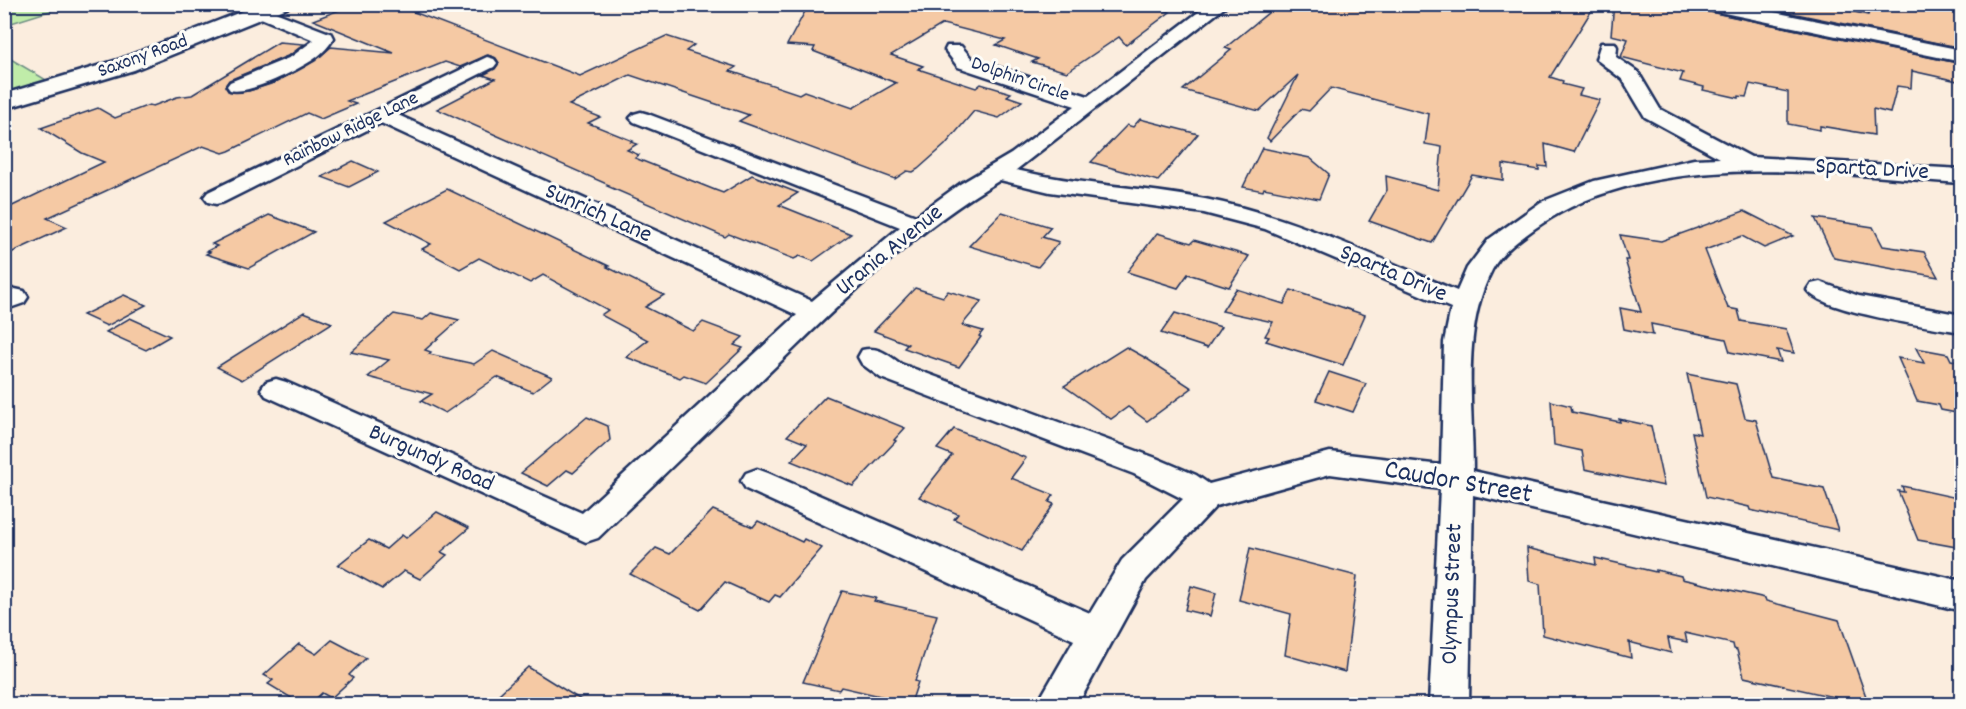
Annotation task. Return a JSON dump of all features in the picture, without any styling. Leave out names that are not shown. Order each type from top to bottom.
[{"type":"main road","name":"Saxony Road","points":[[4,102],[126,65],[271,8]]},
{"type":"street","points":[[1705,4],[1962,56]]},
{"type":"street","name":"Urania Avenue","points":[[586,529],[815,313],[918,225],[995,172],[1019,159],[1212,6]]},
{"type":"street","points":[[237,86],[294,62],[320,48],[325,38],[271,8]]},
{"type":"street","points":[[1608,47],[1606,59],[1631,76],[1652,113],[1746,164]]},
{"type":"street","name":"Dolphin Circle","points":[[954,50],[965,63],[1091,104]]},
{"type":"street","name":"Rainbow Ridge Lane","points":[[216,197],[487,63]]},
{"type":"street","name":"Sunrich Lane","points":[[380,115],[815,313]]},
{"type":"street","points":[[641,118],[918,225]]},
{"type":"street","name":"Sparta Drive","points":[[995,172],[1050,185],[1205,206],[1274,224],[1465,304],[1480,268],[1498,244],[1549,207],[1594,188],[1694,166],[1746,164],[1962,176]]},
{"type":"street","points":[[1820,290],[1852,303],[1962,324]]},
{"type":"street","name":"Olympus Street","points":[[1449,705],[1458,342],[1465,304]]},
{"type":"street","points":[[872,357],[891,371],[1145,466],[1184,483],[1205,497],[1134,570],[1057,705]]},
{"type":"street","name":"Burgundy Road","points":[[276,389],[586,529]]},
{"type":"street","name":"Caudor Street","points":[[1205,497],[1330,463],[1456,479],[1962,596]]},
{"type":"street","points":[[757,481],[1097,633]]},
{"type":"green space","points":[[5,4],[69,4],[69,5],[5,25]]},
{"type":"green space","points":[[4,55],[53,84],[5,98]]},
{"type":"building","points":[[355,4],[393,4],[580,76],[666,36],[694,45],[686,51],[736,67],[730,71],[799,94],[804,91],[853,108],[896,83],[813,51],[815,47],[787,45],[809,4],[1142,4],[1170,12],[1126,45],[1119,37],[1067,72],[1032,62],[1038,59],[996,45],[1005,40],[943,24],[891,55],[923,66],[918,69],[976,88],[981,84],[1011,93],[1007,96],[1022,101],[999,118],[974,111],[945,145],[918,169],[913,172],[907,171],[895,179],[739,121],[749,115],[630,75],[569,105],[600,117],[588,123],[637,144],[627,150],[639,155],[635,158],[715,190],[723,193],[752,175],[798,193],[779,205],[851,234],[813,261],[800,256],[794,259],[729,234],[725,237],[437,109],[495,79],[483,75],[495,69],[499,63],[496,58],[488,55],[460,67],[445,62],[347,101],[356,104],[321,119],[307,113],[223,153],[203,146],[47,218],[67,227],[4,256],[4,210],[104,162],[82,153],[41,128],[98,108],[115,118],[149,105],[153,106],[177,97],[192,95],[279,42],[304,44],[290,55],[229,80],[225,86],[228,91],[249,91],[274,83],[315,61],[331,47],[394,53],[313,20]]},
{"type":"building","points":[[1279,4],[1565,4],[1592,10],[1550,77],[1563,81],[1562,84],[1582,89],[1579,95],[1600,100],[1574,152],[1545,144],[1547,167],[1539,166],[1539,170],[1503,164],[1503,180],[1472,175],[1432,243],[1369,221],[1387,190],[1386,176],[1438,190],[1442,147],[1425,144],[1429,114],[1331,88],[1309,111],[1301,109],[1270,141],[1267,138],[1298,75],[1259,111],[1183,90],[1231,50],[1225,48]]},
{"type":"building","points":[[1614,4],[1695,4],[1705,11],[1962,64],[1962,82],[1912,71],[1911,88],[1897,86],[1890,113],[1873,109],[1874,135],[1820,126],[1820,130],[1788,124],[1788,92],[1750,84],[1746,97],[1739,96],[1739,98],[1703,90],[1704,87],[1680,81],[1683,73],[1621,57],[1628,39],[1611,35]]},
{"type":"building","points":[[1748,4],[1819,4],[1868,15],[1872,4],[1909,4],[1931,8],[1931,4],[1943,4],[1962,8],[1962,48]]},
{"type":"building","points":[[1140,119],[1198,134],[1158,181],[1091,162],[1127,125],[1133,127]]},
{"type":"building","points":[[1262,148],[1310,158],[1329,174],[1319,199],[1264,188],[1263,191],[1243,187]]},
{"type":"building","points":[[353,161],[378,172],[349,187],[322,177]]},
{"type":"building","points":[[447,189],[609,266],[607,267],[664,295],[645,307],[693,331],[703,322],[743,337],[734,345],[743,348],[706,383],[684,375],[680,378],[626,357],[648,340],[601,315],[608,310],[543,275],[530,283],[479,258],[460,269],[422,249],[431,244],[386,221]]},
{"type":"building","points":[[1744,211],[1793,236],[1764,248],[1742,236],[1705,250],[1728,308],[1738,310],[1741,321],[1786,329],[1794,353],[1777,350],[1781,362],[1730,352],[1726,339],[1651,324],[1653,335],[1624,329],[1620,308],[1641,312],[1620,235],[1661,241]]},
{"type":"building","points":[[1002,212],[1051,227],[1042,237],[1059,242],[1038,267],[969,246]]},
{"type":"building","points":[[269,215],[314,232],[249,268],[206,254],[210,252],[207,251],[217,246],[212,244]]},
{"type":"building","points":[[1815,218],[1873,227],[1883,246],[1924,252],[1938,277],[1834,258]]},
{"type":"building","points":[[1157,233],[1191,243],[1194,240],[1249,256],[1229,287],[1188,274],[1178,288],[1127,272]]},
{"type":"building","points":[[915,288],[943,297],[948,291],[982,301],[962,325],[983,331],[959,367],[904,348],[908,344],[874,331]]},
{"type":"building","points":[[1236,289],[1284,304],[1291,290],[1365,315],[1343,365],[1266,341],[1269,337],[1265,336],[1273,322],[1222,311]]},
{"type":"building","points":[[124,295],[146,305],[107,326],[83,315]]},
{"type":"building","points":[[304,312],[332,323],[242,380],[217,367]]},
{"type":"building","points":[[431,313],[459,320],[425,350],[431,352],[429,354],[474,364],[493,351],[552,377],[533,392],[497,377],[445,413],[421,401],[432,394],[368,377],[389,360],[351,352],[394,314],[423,320]]},
{"type":"building","points":[[1175,313],[1221,327],[1207,348],[1161,333]]},
{"type":"building","points":[[130,318],[170,336],[146,350],[106,332]]},
{"type":"building","points":[[1126,347],[1192,388],[1147,421],[1128,407],[1111,419],[1064,386]]},
{"type":"building","points":[[1916,348],[1948,354],[1951,360],[1962,362],[1962,414],[1941,410],[1939,405],[1917,401],[1898,358],[1924,363]]},
{"type":"building","points":[[1329,372],[1366,384],[1353,412],[1316,400]]},
{"type":"building","points":[[1687,374],[1736,384],[1745,418],[1756,420],[1773,478],[1824,489],[1838,530],[1750,510],[1749,507],[1706,497],[1692,432],[1700,434]]},
{"type":"building","points":[[826,396],[905,428],[894,440],[896,441],[853,486],[791,461],[807,444],[787,436]]},
{"type":"building","points":[[1551,401],[1571,406],[1572,412],[1651,426],[1664,486],[1585,469],[1582,451],[1554,445]]},
{"type":"building","points":[[587,417],[608,426],[610,440],[573,473],[567,470],[548,486],[521,473]]},
{"type":"building","points":[[954,429],[1026,458],[1011,478],[1054,495],[1049,502],[1054,504],[1022,551],[954,519],[958,514],[919,497],[952,455],[937,449]]},
{"type":"building","points":[[1902,486],[1962,499],[1962,548],[1918,540],[1898,491],[1904,492]]},
{"type":"building","points":[[713,510],[753,527],[758,521],[802,542],[804,539],[822,548],[780,597],[775,595],[769,602],[725,582],[700,610],[630,574],[656,548],[670,554]]},
{"type":"building","points":[[437,512],[469,528],[441,552],[447,555],[420,579],[404,571],[382,589],[338,565],[369,540],[386,549],[402,535],[406,538]]},
{"type":"building","points":[[1250,548],[1357,576],[1345,672],[1285,655],[1291,614],[1239,600]]},
{"type":"building","points":[[1527,548],[1596,565],[1595,558],[1656,572],[1656,570],[1681,576],[1682,579],[1765,598],[1766,601],[1839,620],[1869,705],[1744,677],[1737,650],[1734,649],[1733,644],[1685,633],[1687,642],[1668,638],[1671,653],[1629,642],[1631,658],[1543,635],[1540,584],[1529,581]]},
{"type":"building","points":[[1191,586],[1216,593],[1210,616],[1185,610]]},
{"type":"building","points":[[842,591],[876,598],[874,601],[937,615],[915,681],[918,682],[911,703],[841,687],[839,690],[803,682]]},
{"type":"building","points":[[332,640],[366,658],[349,675],[353,678],[331,698],[322,693],[309,705],[303,705],[268,684],[273,680],[264,675],[299,644],[316,654]]},
{"type":"building","points":[[528,667],[589,705],[512,705],[498,695]]}]
